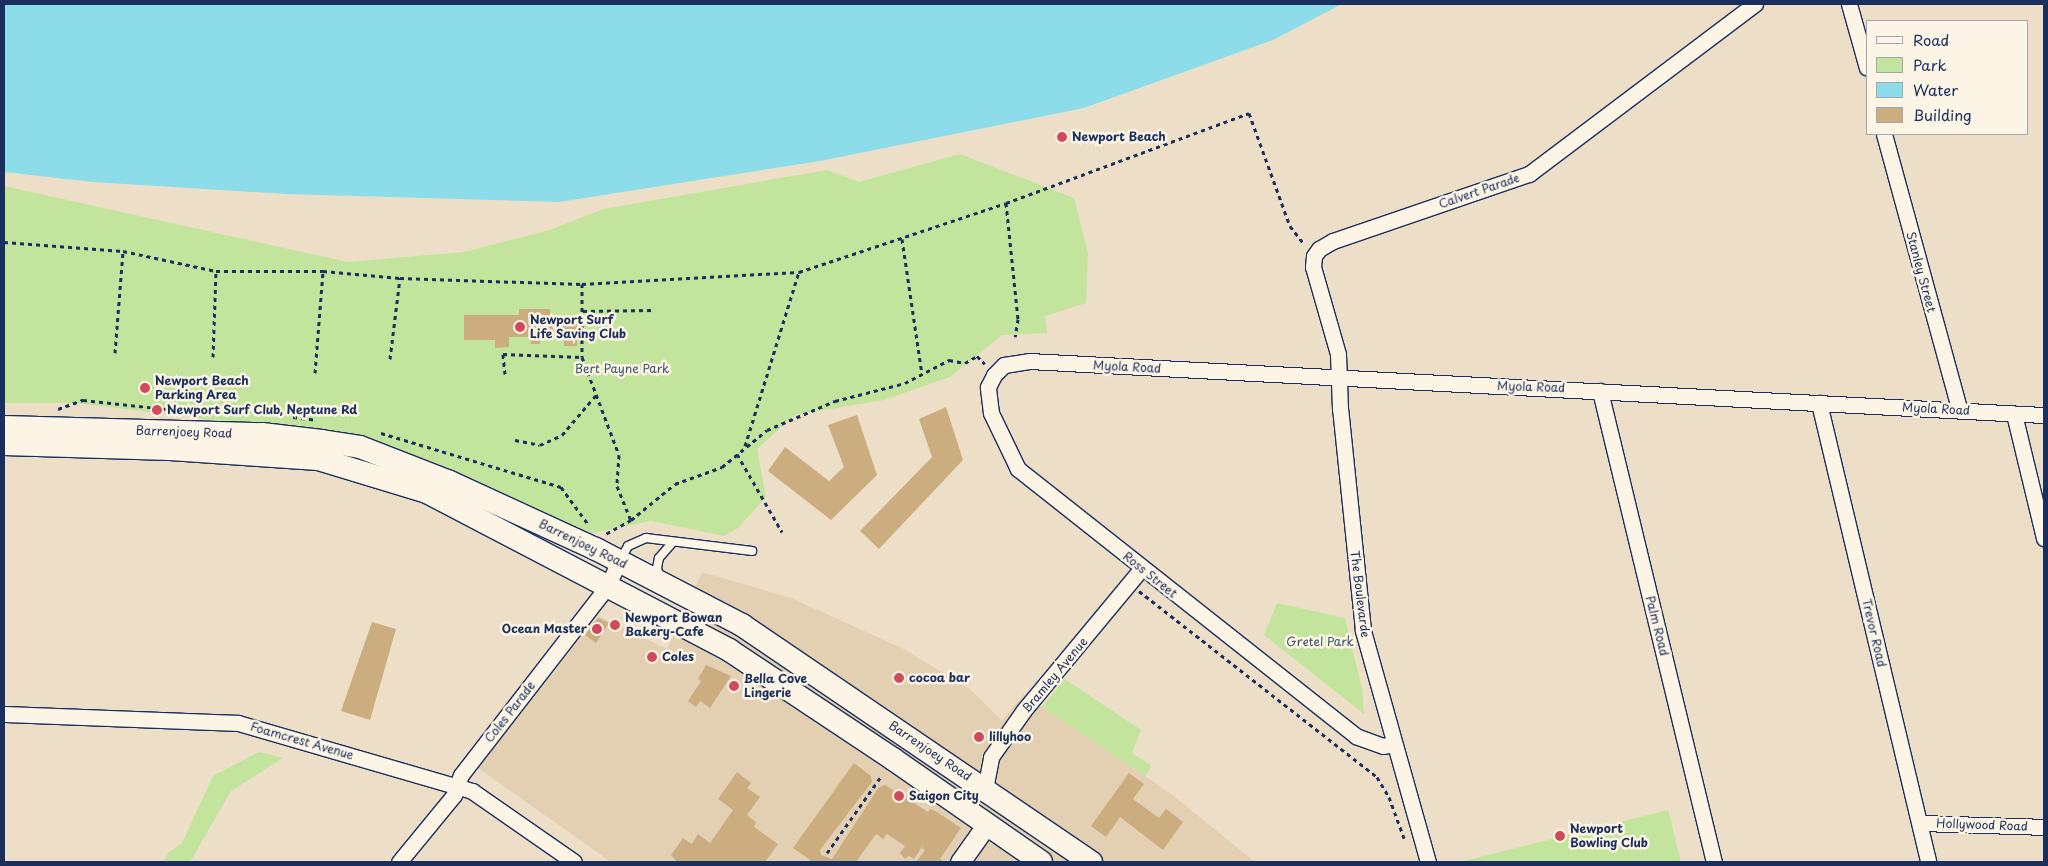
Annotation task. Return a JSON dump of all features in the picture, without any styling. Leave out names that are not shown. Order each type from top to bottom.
[{"type":"main road","name":"Barrenjoey Road","points":[[4,427],[262,434],[360,448],[450,482],[619,561],[742,625],[985,788],[1091,862]]},
{"type":"main road","name":"Barrenjoey Road","points":[[4,444],[170,449],[338,463],[427,492],[729,650],[1041,862]]},
{"type":"street","name":"Calvert Parade","points":[[1314,256],[1319,248],[1333,241],[1529,174],[1755,4]]},
{"type":"street","points":[[1850,4],[1866,64]]},
{"type":"street","name":"Stanley Street","points":[[1884,135],[1958,410]]},
{"type":"street","points":[[1314,256],[1313,267],[1338,354],[1339,379]]},
{"type":"street","name":"Myola Road","points":[[994,374],[1004,365],[1018,361],[2044,415]]},
{"type":"street","name":"Ross Street","points":[[994,374],[988,387],[991,413],[1018,470],[1356,736],[1383,746],[1394,744]]},
{"type":"street","name":"The Boulevarde","points":[[1339,379],[1363,630],[1428,862]]},
{"type":"street","name":"Palm Road","points":[[1600,391],[1714,862]]},
{"type":"street","name":"Trevor Road","points":[[1819,403],[1928,862]]},
{"type":"street","points":[[2014,414],[2044,538]]},
{"type":"street","name":"Coles Parade","points":[[399,862],[454,795],[456,785],[607,587],[619,561]]},
{"type":"street","name":"Bramley Avenue","points":[[985,788],[991,757],[1024,710],[1048,686],[1142,569]]},
{"type":"street","name":"Foamcrest Avenue","points":[[4,714],[238,723],[472,791],[574,862]]},
{"type":"street","name":"Hollywood Road","points":[[1920,823],[2044,827]]},
{"type":"street","points":[[960,862],[987,824]]},
{"type":"lane","points":[[619,561],[628,546],[646,538],[752,551]]},
{"type":"lane","points":[[661,582],[657,568],[659,558],[673,542]]},
{"type":"path","points":[[4,242],[123,251],[216,271],[323,270],[400,278],[582,284],[799,272],[1006,203],[1249,113],[1290,226],[1314,256]]},
{"type":"path","points":[[1006,203],[1018,319],[1015,337]]},
{"type":"path","points":[[902,239],[922,374]]},
{"type":"path","points":[[115,353],[123,251]]},
{"type":"path","points":[[315,373],[323,270]]},
{"type":"path","points":[[213,357],[216,271]]},
{"type":"path","points":[[745,447],[799,272]]},
{"type":"path","points":[[390,359],[400,278]]},
{"type":"path","points":[[582,284],[582,357],[619,455],[617,486],[631,520]]},
{"type":"path","points":[[583,311],[653,310]]},
{"type":"path","points":[[505,374],[503,354],[582,357]]},
{"type":"path","points":[[597,530],[604,534],[631,520],[675,484],[722,467],[767,430],[835,401],[906,382],[949,360],[965,363],[976,356],[994,374]]},
{"type":"path","points":[[515,440],[540,445],[556,438],[596,395]]},
{"type":"path","points":[[49,411],[82,400],[187,411]]},
{"type":"path","points":[[287,418],[304,416],[323,421]]},
{"type":"path","points":[[378,433],[561,487],[590,526]]},
{"type":"path","points":[[737,454],[782,532]]},
{"type":"path","points":[[1135,588],[1376,777],[1390,797],[1406,841]]},
{"type":"path","points":[[827,853],[886,770]]},
{"type":"shaded area","points":[[702,572],[791,598],[902,648],[970,689],[1002,721],[1024,694],[1170,793],[1255,862],[611,862],[478,768],[598,616],[667,649]]},
{"type":"green space","name":"Bert Payne Park","points":[[960,154],[1074,198],[1088,253],[1086,303],[1045,316],[1047,333],[1002,335],[950,377],[884,400],[795,415],[757,449],[766,497],[738,528],[724,536],[651,521],[591,533],[346,437],[77,403],[4,403],[4,186],[348,262],[464,252],[550,230],[603,209],[827,170],[859,182]]},
{"type":"green space","name":"Gretel Park","points":[[1277,603],[1345,618],[1362,689],[1364,714],[1264,635]]},
{"type":"green space","points":[[1065,679],[1141,730],[1132,753],[1152,766],[1145,776],[1042,707]]},
{"type":"green space","points":[[259,752],[283,758],[231,791],[190,862],[163,862],[169,852],[182,843],[213,776]]},
{"type":"green space","points":[[1668,810],[1681,862],[1459,862]]},
{"type":"water","points":[[4,4],[1342,4],[1273,40],[1084,108],[820,161],[559,202],[286,194],[93,182],[4,172]]},
{"type":"building","name":"Newport Surf Life Saving Club","points":[[519,309],[550,309],[550,317],[577,316],[577,346],[564,346],[564,337],[540,337],[540,344],[531,344],[530,337],[509,337],[509,347],[495,348],[495,340],[464,340],[464,315],[519,315]]},
{"type":"building","points":[[946,407],[963,460],[879,549],[860,531],[932,457],[919,419]]},
{"type":"building","points":[[857,415],[877,475],[831,520],[768,471],[785,447],[829,481],[844,467],[828,425]]},
{"type":"building","name":"Ocean Master","points":[[598,618],[609,623],[596,643],[585,635]]},
{"type":"building","points":[[372,622],[396,629],[370,720],[341,711]]},
{"type":"building","points":[[706,665],[731,676],[710,708],[700,701],[696,707],[688,701],[701,681],[698,679]]},
{"type":"building","points":[[854,763],[871,776],[872,782],[820,850],[821,855],[832,859],[879,787],[885,785],[928,812],[930,809],[937,812],[961,828],[940,859],[945,862],[916,862],[925,850],[922,848],[924,844],[914,859],[909,856],[905,859],[900,853],[905,846],[887,834],[883,839],[876,834],[856,862],[813,862],[793,848]]},
{"type":"building","points":[[737,772],[751,783],[747,788],[760,797],[747,815],[756,822],[754,827],[778,844],[765,862],[677,862],[671,855],[683,838],[692,844],[698,834],[710,843],[733,810],[718,799]]},
{"type":"building","points":[[1129,773],[1144,784],[1133,799],[1159,818],[1166,809],[1183,822],[1163,850],[1120,817],[1106,837],[1091,826]]},
{"type":"place","name":"Newport Beach","points":[[1062,137]]},
{"type":"place","name":"Newport Surf Life Saving Club","points":[[520,327]]},
{"type":"place","name":"Newport Beach Parking Area","points":[[145,388]]},
{"type":"place","name":"Newport Surf Club, Neptune Rd","points":[[157,410]]},
{"type":"place","name":"Newport Bowan Bakery-Cafe","points":[[615,625]]},
{"type":"place","name":"Ocean Master","points":[[597,629]]},
{"type":"place","name":"Coles","points":[[652,657]]},
{"type":"place","name":"cocoa bar","points":[[899,678]]},
{"type":"place","name":"Bella Cove Lingerie","points":[[734,686]]},
{"type":"place","name":"lillyhoo","points":[[979,737]]},
{"type":"place","name":"Saigon City","points":[[899,796]]},
{"type":"place","name":"Newport Bowling Club","points":[[1560,836]]}]
